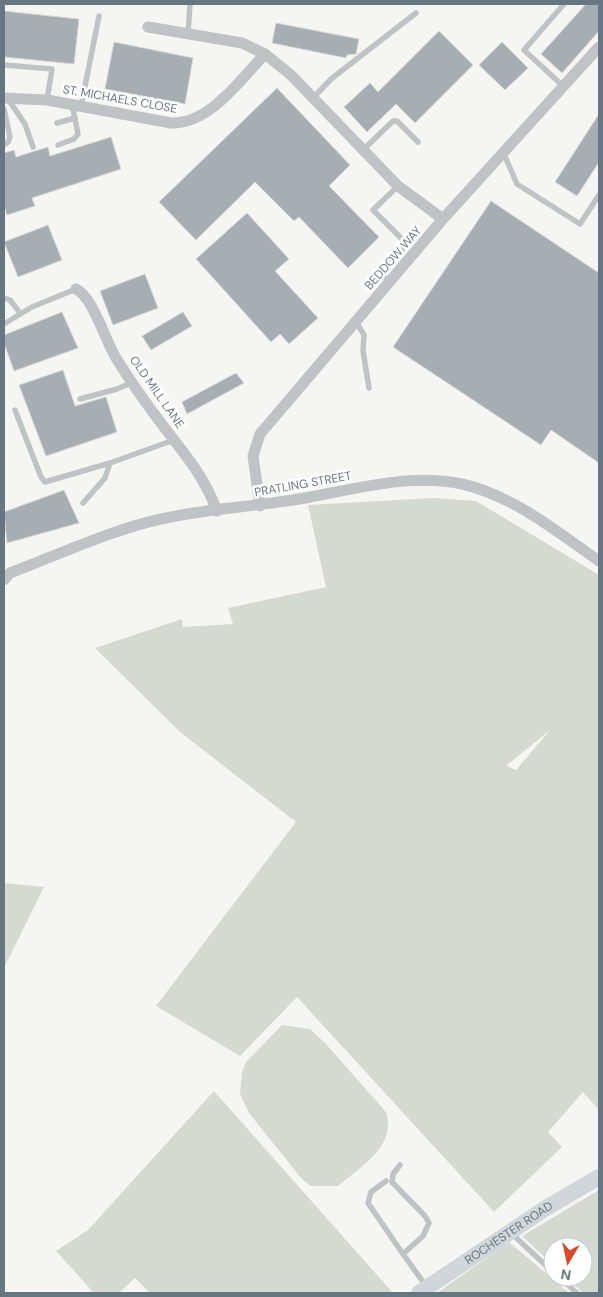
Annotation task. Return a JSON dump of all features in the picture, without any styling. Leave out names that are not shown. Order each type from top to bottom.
[{"type":"street","points":[[148,27],[242,43],[265,54],[313,98],[398,186],[443,220]]},
{"type":"street","name":"BEDDOW WAY","points":[[260,506],[253,456],[260,434],[443,220],[599,47]]},
{"type":"street","name":"ST. MICHAELS CLOSE","points":[[5,102],[47,100],[171,123],[185,123],[201,115],[219,101],[265,54]]},
{"type":"street","name":"OLD MILL LANE","points":[[76,289],[81,291],[89,302],[109,346],[131,383],[202,477],[217,512]]},
{"type":"street","name":"PRATLING STREET","points":[[6,573],[140,524],[171,517],[260,506],[406,481],[441,481],[462,484],[502,497],[518,505],[599,561]]},
{"type":"street","name":"ROCHESTER ROAD","points":[[423,1290],[546,1208],[599,1177]]},
{"type":"lane","points":[[188,34],[190,4]]},
{"type":"lane","points":[[564,4],[524,50],[564,86]]},
{"type":"lane","points":[[313,98],[332,79],[416,13]]},
{"type":"lane","points":[[58,144],[77,137],[75,118],[77,105],[99,16]]},
{"type":"lane","points":[[4,65],[52,68],[47,100]]},
{"type":"lane","points":[[4,144],[8,142],[10,137],[5,102]]},
{"type":"lane","points":[[5,102],[25,124],[33,147]]},
{"type":"lane","points":[[57,123],[75,118]]},
{"type":"lane","points":[[363,150],[393,121],[397,121],[418,142]]},
{"type":"lane","points":[[503,152],[518,184],[580,224],[599,195]]},
{"type":"lane","points":[[390,282],[382,274],[383,269],[404,248],[404,241],[373,210],[398,186]]},
{"type":"lane","points":[[4,324],[20,313],[67,290],[76,289]]},
{"type":"lane","points":[[4,298],[10,300],[20,313]]},
{"type":"lane","points":[[356,322],[364,335],[363,351],[369,388]]},
{"type":"lane","points":[[80,399],[131,383]]},
{"type":"lane","points":[[15,410],[41,477],[45,482],[110,463],[174,440]]},
{"type":"lane","points":[[83,503],[105,478],[110,463]]},
{"type":"lane","points":[[400,1166],[393,1174],[392,1182],[426,1216],[429,1223],[422,1236],[403,1254]]},
{"type":"lane","points":[[386,1180],[371,1192],[368,1203],[403,1254],[423,1290]]},
{"type":"lane","points":[[510,1232],[543,1263]]},
{"type":"shaded area","points":[[433,498],[476,501],[599,575],[599,1110],[583,1092],[548,1132],[562,1147],[494,1212],[297,997],[240,1056],[156,1006],[296,822],[180,732],[95,648],[182,619],[183,627],[233,624],[228,608],[326,587],[308,505]],"holes":[[[550,730],[516,770],[507,765]]]},
{"type":"shaded area","points":[[4,883],[44,887],[4,968]]},
{"type":"shaded area","points":[[282,1025],[310,1029],[325,1043],[386,1112],[388,1124],[386,1135],[381,1145],[366,1163],[338,1186],[311,1186],[302,1179],[249,1113],[240,1094],[242,1072],[246,1062]]},
{"type":"shaded area","points":[[214,1091],[393,1293],[150,1293],[135,1278],[119,1293],[94,1293],[56,1251],[88,1230]]},
{"type":"shaded area","points":[[599,1190],[599,1293],[583,1293],[577,1287],[593,1287],[593,1237],[543,1237],[543,1256],[522,1236]]},
{"type":"shaded area","points":[[509,1242],[543,1271],[543,1287],[562,1287],[569,1293],[437,1293]]},
{"type":"building","points":[[586,4],[599,4],[599,31],[562,73],[541,54]]},
{"type":"building","points":[[4,11],[79,19],[74,64],[4,57]]},
{"type":"building","points":[[276,23],[359,39],[356,54],[347,55],[346,58],[272,43]]},
{"type":"building","points":[[439,31],[473,65],[415,123],[396,104],[367,132],[344,107],[370,83],[378,92]]},
{"type":"building","points":[[114,42],[193,58],[185,104],[105,89]]},
{"type":"building","points":[[502,42],[528,68],[505,90],[479,65]]},
{"type":"building","points":[[277,88],[350,165],[329,186],[379,237],[348,268],[299,217],[294,221],[255,182],[196,240],[159,202]]},
{"type":"building","points":[[599,114],[599,162],[577,196],[555,182]]},
{"type":"building","points":[[111,137],[121,169],[32,198],[35,206],[7,215],[4,206],[4,153],[14,150],[16,157],[48,147],[50,156]]},
{"type":"building","points":[[491,201],[599,273],[599,463],[551,430],[541,445],[393,347]]},
{"type":"building","points":[[247,213],[289,259],[275,271],[318,318],[289,344],[280,334],[271,342],[196,259]]},
{"type":"building","points":[[48,225],[62,260],[18,277],[4,242]]},
{"type":"building","points":[[145,274],[158,308],[113,325],[100,291]]},
{"type":"building","points":[[62,312],[78,348],[14,371],[4,343],[4,335]]},
{"type":"building","points":[[183,312],[192,326],[151,350],[142,336]]},
{"type":"building","points":[[63,370],[75,406],[106,397],[117,432],[46,456],[19,385]]},
{"type":"building","points":[[236,373],[244,383],[187,414],[182,402]]},
{"type":"building","points":[[64,490],[79,523],[7,543],[4,512]]}]
